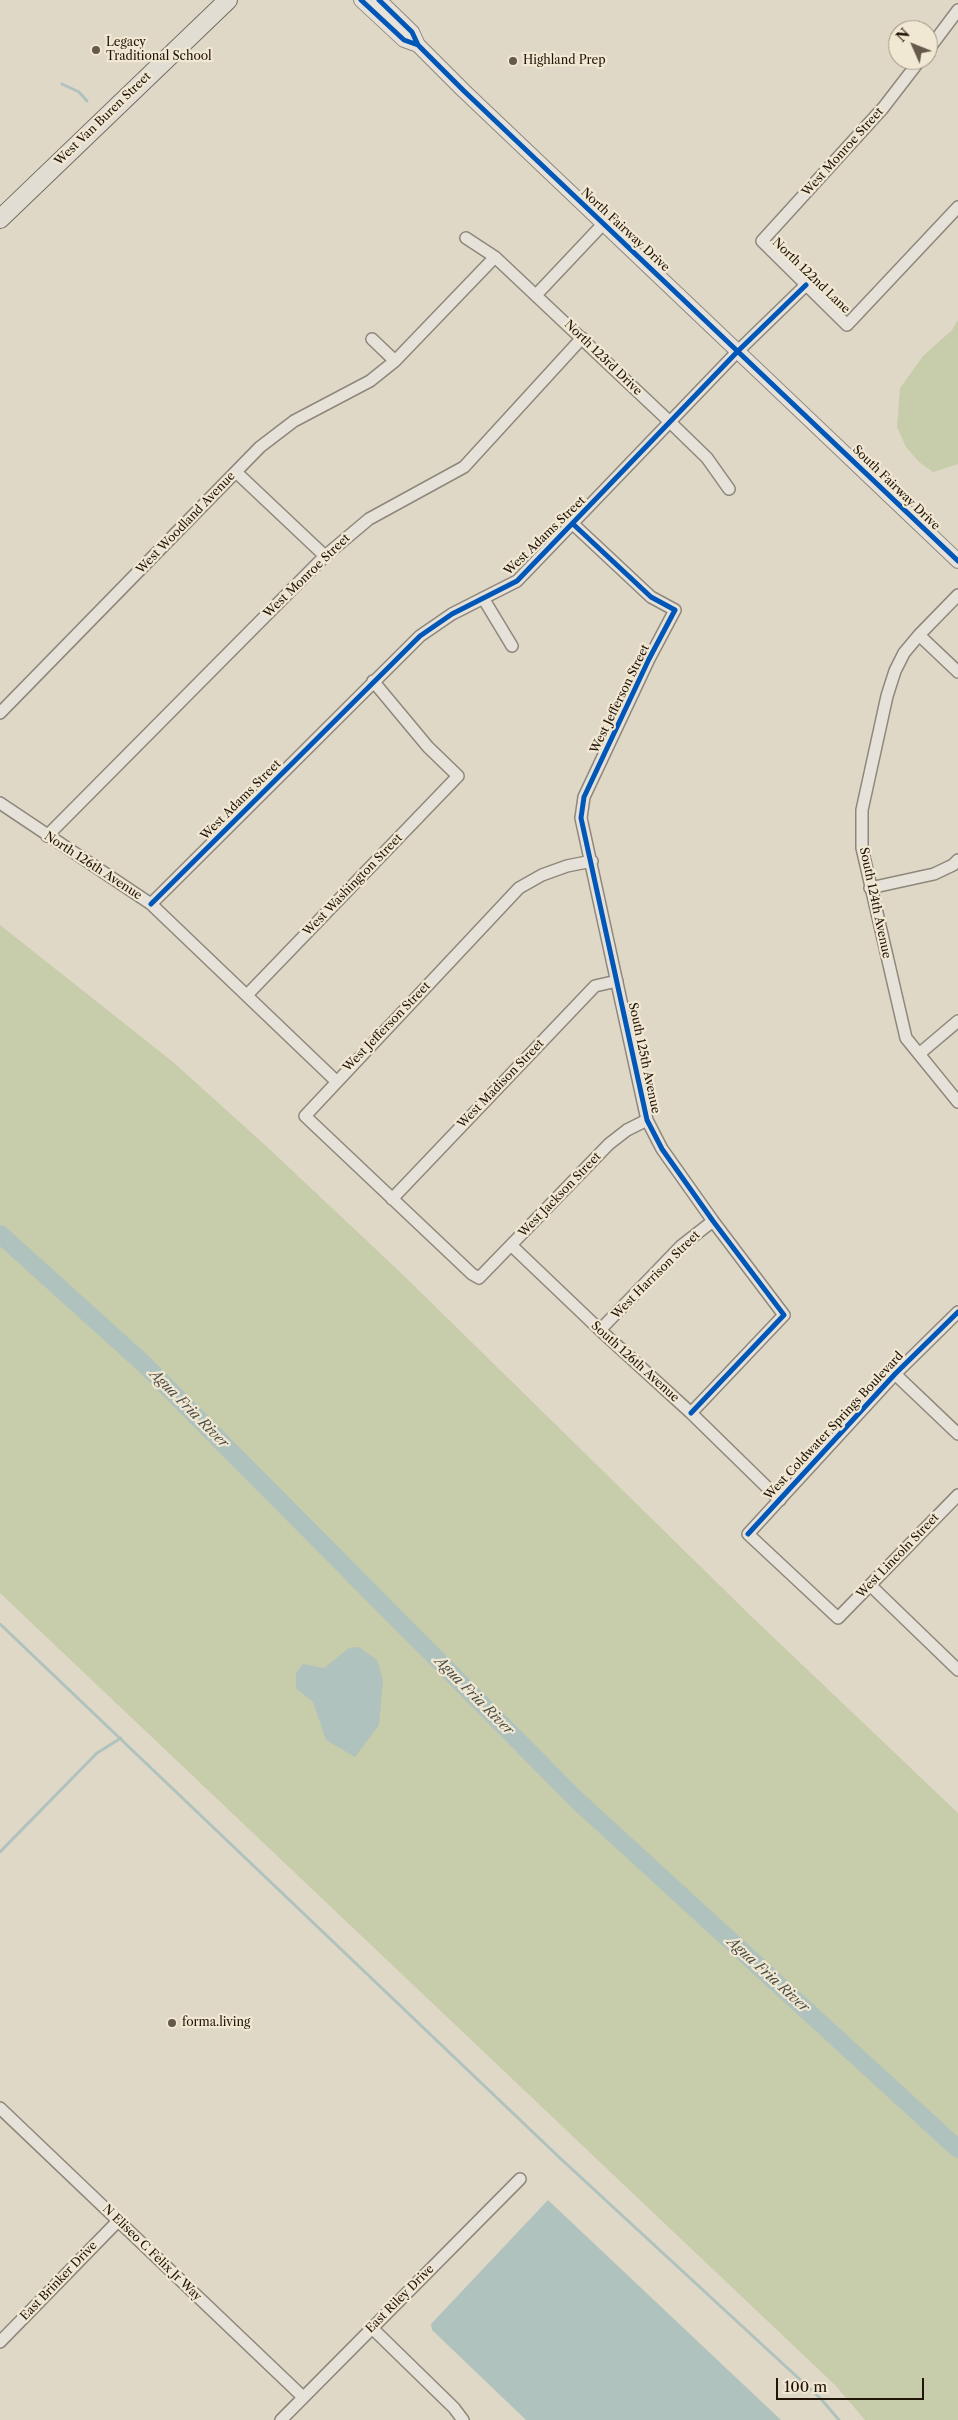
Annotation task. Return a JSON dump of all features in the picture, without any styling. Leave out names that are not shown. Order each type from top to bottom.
[{"type":"main road","name":"West Van Buren Street","points":[[0,219],[228,0]]},
{"type":"street","name":"North Fairway Drive","points":[[362,0],[404,40],[418,45]]},
{"type":"street","name":"North Fairway Drive","points":[[379,0],[412,32],[418,45],[820,429]]},
{"type":"street","points":[[938,37],[958,10]]},
{"type":"street","name":"West Monroe Street","points":[[762,241],[883,108],[912,70]]},
{"type":"street","name":"North 122nd Lane","points":[[762,241],[847,325],[958,207]]},
{"type":"street","points":[[536,295],[604,223]]},
{"type":"street","name":"North 123rd Drive","points":[[466,238],[495,257],[582,338],[707,458],[729,489]]},
{"type":"street","name":"West Woodland Avenue","points":[[0,713],[260,446],[294,421],[370,381],[395,361],[495,257]]},
{"type":"street","name":"West Adams Street","points":[[151,904],[420,636],[452,614],[517,581],[671,423],[738,351],[806,285]]},
{"type":"street","name":"West Monroe Street","points":[[47,836],[325,556],[369,519],[464,467],[582,338]]},
{"type":"street","points":[[372,339],[395,361]]},
{"type":"street","name":"South Fairway Drive","points":[[820,429],[958,561]]},
{"type":"street","points":[[236,472],[325,556]]},
{"type":"street","name":"West Jefferson Street","points":[[573,524],[651,598],[675,610],[649,659],[584,797]]},
{"type":"street","points":[[958,595],[919,635],[958,672]]},
{"type":"street","points":[[483,598],[512,646]]},
{"type":"street","name":"South 124th Avenue","points":[[919,635],[904,653],[895,671],[887,696],[862,810],[862,848],[906,1038],[958,1102]]},
{"type":"street","name":"West Washington Street","points":[[247,995],[458,776],[428,747],[373,681]]},
{"type":"street","name":"South 125th Avenue","points":[[584,797],[581,818],[592,861],[647,1120],[662,1149],[713,1221],[784,1315],[691,1413]]},
{"type":"street","name":"North 126th Avenue","points":[[0,803],[151,904],[247,995]]},
{"type":"street","points":[[870,888],[934,874],[954,865],[958,860]]},
{"type":"street","name":"West Jefferson Street","points":[[392,1199],[304,1116],[519,888],[542,875],[567,866],[592,861]]},
{"type":"street","name":"West Madison Street","points":[[392,1199],[595,986],[617,981]]},
{"type":"street","points":[[247,995],[336,1081]]},
{"type":"street","points":[[919,1054],[958,1021]]},
{"type":"street","name":"West Jackson Street","points":[[392,1199],[472,1274],[479,1278],[609,1144],[627,1130],[647,1120]]},
{"type":"street","name":"West Harrison Street","points":[[600,1330],[681,1246],[713,1221]]},
{"type":"street","name":"South 126th Avenue","points":[[512,1246],[691,1413],[780,1500]]},
{"type":"street","name":"West Coldwater Springs Boulevard","points":[[838,1618],[748,1534],[895,1374],[958,1312]]},
{"type":"street","points":[[895,1374],[958,1434]]},
{"type":"street","name":"West Lincoln Street","points":[[838,1618],[958,1495]]},
{"type":"street","points":[[870,1585],[958,1670]]},
{"type":"street","name":"N Eliseo C Felix Jr Way","points":[[0,2108],[303,2397]]},
{"type":"street","name":"East Riley Drive","points":[[281,2420],[520,2179]]},
{"type":"street","name":"East Brinker Drive","points":[[0,2342],[118,2221]]},
{"type":"street","points":[[372,2328],[454,2408],[463,2420]]},
{"type":"green space","points":[[958,320],[958,464],[933,472],[919,462],[906,447],[897,427],[900,388],[923,356],[952,330]]},
{"type":"green space","points":[[0,925],[173,1062],[265,1145],[399,1271],[752,1617],[958,1813],[958,2420],[865,2420],[836,2386],[0,1593]]},
{"type":"shaded area","points":[[359,1647],[377,1660],[383,1680],[379,1725],[355,1757],[326,1740],[313,1702],[296,1688],[296,1673],[303,1664],[324,1668],[349,1648]]},
{"type":"shaded area","points":[[548,2200],[781,2420],[526,2420],[432,2330],[431,2324]]},
{"type":"waterway","points":[[62,84],[79,92],[87,101]]},
{"type":"waterway","name":"Agua Fria River","points":[[0,1234],[144,1364],[579,1802],[958,2149]]},
{"type":"waterway","points":[[0,1624],[561,2159],[821,2399],[839,2420]]},
{"type":"waterway","points":[[0,1852],[97,1753],[121,1738]]},
{"type":"cycle path","points":[[361,0],[404,40],[418,45]]},
{"type":"cycle path","points":[[379,0],[412,32],[418,45],[464,91],[958,561]]},
{"type":"cycle path","points":[[151,904],[420,636],[452,614],[517,581],[738,351],[806,285]]},
{"type":"cycle path","points":[[573,524],[651,597],[675,610],[649,659],[584,797],[581,818],[647,1120],[662,1149],[713,1221],[784,1315],[691,1413]]},
{"type":"cycle path","points":[[748,1534],[895,1374],[958,1312]]},
{"type":"place","name":"Legacy Traditional School","points":[[96,50]]},
{"type":"place","name":"Highland Prep","points":[[513,61]]},
{"type":"place","name":"forma.living","points":[[172,2023]]}]
